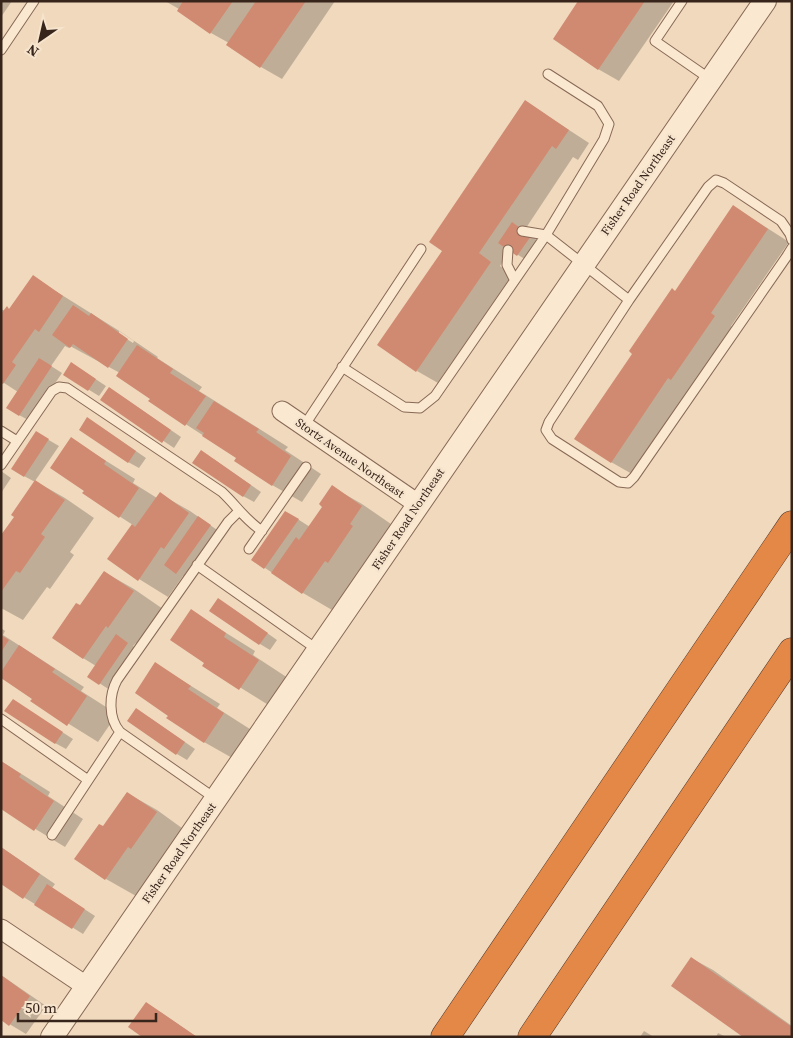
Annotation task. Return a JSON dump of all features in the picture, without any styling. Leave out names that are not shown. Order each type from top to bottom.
[{"type":"highway","points":[[445,1037],[792,525]]},
{"type":"highway","points":[[532,1037],[792,652]]},
{"type":"street","name":"Fisher Road Northeast","points":[[52,1037],[765,1]]},
{"type":"street","name":"Stortz Avenue Northeast","points":[[282,411],[418,504]]},
{"type":"street","points":[[1,928],[86,986]]},
{"type":"lane","points":[[1,50],[34,1]]},
{"type":"lane","points":[[682,1],[655,41],[711,80]]},
{"type":"lane","points":[[342,367],[404,407],[420,408],[435,396],[546,235],[604,139],[610,124],[598,106],[548,74]]},
{"type":"lane","points":[[792,240],[782,221],[724,183],[716,180],[708,187],[629,300],[549,422],[546,430],[552,439],[619,482],[628,483],[792,248]]},
{"type":"lane","points":[[522,231],[546,235],[629,300]]},
{"type":"lane","points":[[304,426],[420,249]]},
{"type":"lane","points":[[508,250],[507,264],[514,280]]},
{"type":"lane","points":[[1,465],[52,391],[59,387],[67,388],[222,492],[249,523],[262,531]]},
{"type":"lane","points":[[1,431],[17,441]]},
{"type":"lane","points":[[249,549],[306,467]]},
{"type":"lane","points":[[216,799],[120,732],[116,727],[111,704],[112,689],[197,565],[228,522],[239,512]]},
{"type":"lane","points":[[197,565],[319,650]]},
{"type":"lane","points":[[1,720],[88,780]]},
{"type":"lane","points":[[52,835],[120,732]]},
{"type":"building","points":[[183,1],[233,1],[210,34],[177,11]]},
{"type":"building","points":[[256,1],[306,1],[260,68],[226,45]]},
{"type":"building","points":[[578,1],[645,1],[598,70],[553,39]]},
{"type":"building","points":[[525,100],[569,130],[556,149],[552,146],[479,253],[491,262],[416,372],[377,345],[442,251],[429,242]]},
{"type":"building","points":[[733,205],[768,229],[711,313],[715,316],[671,380],[668,378],[611,463],[574,439],[632,354],[629,351],[672,288],[675,291]]},
{"type":"building","points":[[512,222],[531,236],[517,256],[498,243]]},
{"type":"building","points":[[33,275],[63,296],[39,332],[35,329],[12,362],[16,365],[3,384],[1,383],[1,314],[7,306],[9,309]]},
{"type":"building","points":[[73,305],[89,316],[91,313],[128,339],[108,368],[73,344],[70,348],[52,335]]},
{"type":"building","points":[[137,345],[173,369],[170,373],[206,396],[185,426],[116,376]]},
{"type":"building","points":[[39,358],[52,366],[19,416],[6,408]]},
{"type":"building","points":[[71,362],[96,379],[88,391],[63,375]]},
{"type":"building","points":[[109,387],[171,430],[162,443],[100,400]]},
{"type":"building","points":[[214,401],[259,429],[256,432],[291,456],[272,486],[234,461],[236,458],[202,436],[204,433],[196,428]]},
{"type":"building","points":[[87,417],[136,451],[128,463],[79,430]]},
{"type":"building","points":[[36,431],[49,439],[24,477],[11,469]]},
{"type":"building","points":[[71,437],[106,461],[104,464],[139,488],[119,518],[50,468]]},
{"type":"building","points":[[201,450],[251,485],[243,497],[192,463]]},
{"type":"building","points":[[35,480],[65,500],[41,534],[45,537],[20,573],[16,571],[1,592],[1,535],[14,517],[11,515]]},
{"type":"building","points":[[332,485],[362,506],[350,524],[353,526],[328,563],[325,561],[302,594],[271,573],[296,537],[299,540],[322,507],[319,504]]},
{"type":"building","points":[[160,492],[189,513],[164,549],[161,547],[138,581],[107,559],[132,524],[135,527]]},
{"type":"building","points":[[285,511],[299,519],[264,569],[251,560]]},
{"type":"building","points":[[198,516],[211,525],[176,574],[164,565]]},
{"type":"building","points":[[104,571],[134,591],[83,659],[52,638],[76,603],[80,605]]},
{"type":"building","points":[[218,598],[268,633],[259,645],[209,611]]},
{"type":"building","points":[[191,609],[226,633],[224,637],[259,660],[239,690],[202,666],[204,663],[170,640]]},
{"type":"building","points":[[116,634],[128,643],[99,685],[87,677]]},
{"type":"building","points":[[1,635],[9,640],[1,652]]},
{"type":"building","points":[[19,645],[55,669],[52,672],[87,696],[67,726],[30,701],[32,699],[1,678],[1,672]]},
{"type":"building","points":[[155,662],[191,686],[188,689],[224,713],[204,743],[166,718],[168,716],[135,693]]},
{"type":"building","points":[[13,699],[63,732],[55,744],[4,711]]},
{"type":"building","points":[[136,708],[185,742],[176,755],[127,721]]},
{"type":"building","points":[[1,761],[21,774],[19,777],[54,801],[34,831],[1,809]]},
{"type":"building","points":[[127,792],[157,812],[131,849],[128,847],[105,880],[74,859],[99,824],[103,826]]},
{"type":"building","points":[[1,847],[40,874],[23,899],[1,884]]},
{"type":"building","points":[[47,884],[85,909],[72,929],[34,905]]},
{"type":"building","points":[[691,957],[792,1027],[792,1037],[743,1037],[671,986]]},
{"type":"building","points":[[1,975],[30,996],[9,1026],[1,1020]]},
{"type":"building","points":[[146,1002],[197,1037],[142,1037],[128,1027]]}]
